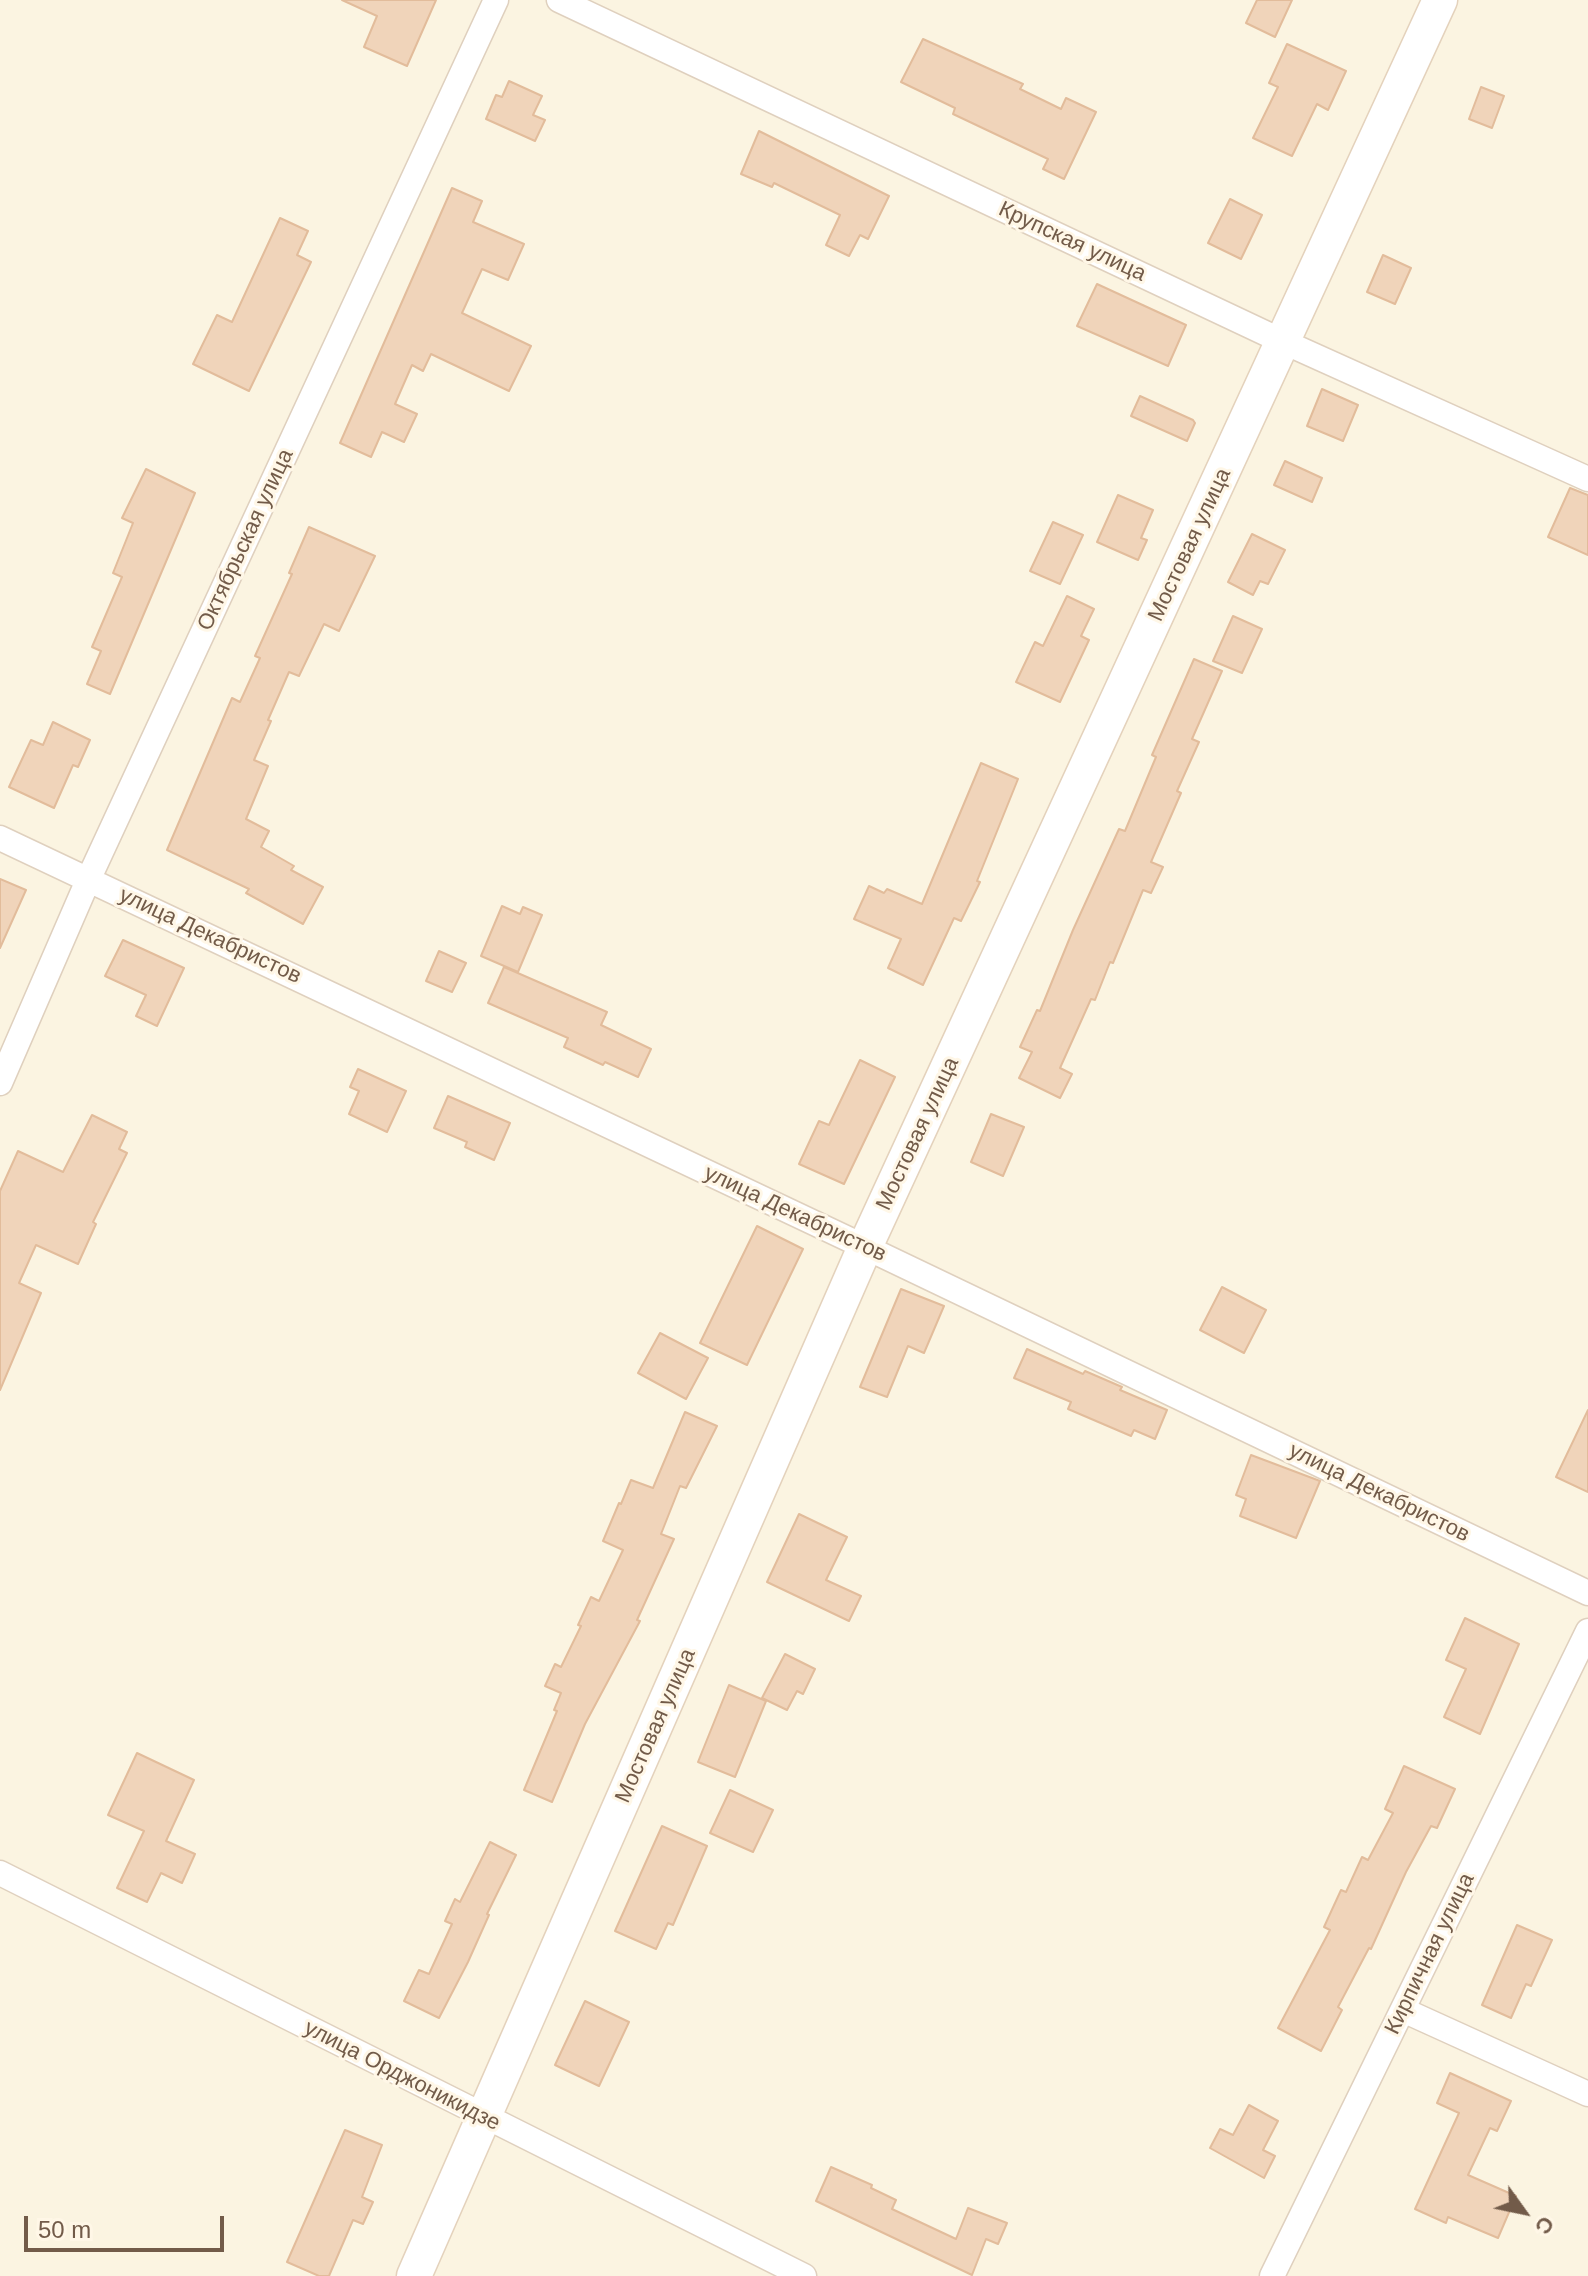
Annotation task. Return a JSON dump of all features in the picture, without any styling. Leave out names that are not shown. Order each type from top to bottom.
[{"type":"street","name":"Октябрьская улица","points":[[0,1083],[89,878],[496,0]]},
{"type":"street","name":"Крупская улица","points":[[559,0],[1284,342],[1588,479]]},
{"type":"street","name":"Мостовая улица","points":[[414,2276],[865,1247],[1440,0]]},
{"type":"street","name":"улица Декабристов","points":[[0,838],[1588,1593]]},
{"type":"street","name":"Кирпичная улица","points":[[1272,2276],[1588,1631]]},
{"type":"street","name":"улица Орджоникидзе","points":[[0,1873],[804,2276]]},
{"type":"street","points":[[1403,2010],[1588,2094]]},
{"type":"building","points":[[342,0],[436,0],[407,66],[364,47],[377,16]]},
{"type":"building","points":[[1257,0],[1292,0],[1275,37],[1246,23]]},
{"type":"building","points":[[923,39],[1023,84],[1020,89],[1061,109],[1066,98],[1096,112],[1064,179],[1043,169],[1048,159],[953,114],[955,108],[901,82]]},
{"type":"building","points":[[1287,44],[1346,71],[1328,110],[1317,104],[1292,156],[1253,138],[1278,87],[1269,83]]},
{"type":"building","points":[[509,81],[542,96],[533,115],[545,120],[535,141],[486,119],[496,95],[502,97]]},
{"type":"building","points":[[1481,87],[1504,96],[1492,128],[1469,119]]},
{"type":"building","points":[[759,131],[889,196],[868,239],[860,235],[849,256],[826,245],[840,215],[774,183],[772,187],[741,174]]},
{"type":"building","points":[[452,188],[482,201],[473,222],[524,244],[508,280],[482,269],[462,313],[531,346],[509,391],[431,354],[423,371],[412,365],[395,404],[417,414],[404,442],[382,432],[371,457],[340,443]]},
{"type":"building","points":[[1230,199],[1262,215],[1241,259],[1208,243]]},
{"type":"building","points":[[280,218],[308,231],[297,255],[311,262],[249,391],[193,364],[217,315],[232,322]]},
{"type":"building","points":[[1383,255],[1411,268],[1395,304],[1367,292]]},
{"type":"building","points":[[1097,284],[1186,325],[1168,366],[1077,326]]},
{"type":"building","points":[[1322,389],[1358,405],[1343,441],[1307,426]]},
{"type":"building","points":[[1140,396],[1193,420],[1195,423],[1187,441],[1131,416]]},
{"type":"building","points":[[1285,461],[1322,478],[1312,502],[1274,485]]},
{"type":"building","points":[[146,469],[195,493],[110,694],[87,684],[101,651],[92,647],[122,577],[113,573],[133,523],[122,518]]},
{"type":"building","points":[[1570,488],[1588,495],[1588,555],[1548,537]]},
{"type":"building","points":[[1118,495],[1153,510],[1141,538],[1147,540],[1138,560],[1097,542]]},
{"type":"building","points":[[1053,522],[1083,535],[1060,584],[1030,571]]},
{"type":"building","points":[[309,527],[375,556],[339,631],[324,624],[299,676],[289,672],[254,760],[268,766],[246,819],[269,831],[261,847],[294,866],[291,870],[323,887],[303,924],[246,893],[249,889],[167,850],[232,698],[240,702],[260,658],[255,656],[292,574],[289,573]]},
{"type":"building","points":[[1252,534],[1285,550],[1268,584],[1260,581],[1253,595],[1228,582]]},
{"type":"building","points":[[1067,596],[1094,609],[1081,636],[1089,640],[1060,702],[1016,682],[1035,642],[1043,646]]},
{"type":"building","points":[[1233,616],[1262,629],[1242,673],[1213,661]]},
{"type":"building","points":[[1194,659],[1222,671],[1192,739],[1199,742],[1151,862],[1163,867],[1151,893],[1143,890],[1113,963],[1110,962],[1095,1000],[1091,999],[1060,1068],[1072,1074],[1060,1098],[1019,1078],[1032,1052],[1020,1047],[1037,1010],[1040,1011],[1119,829],[1125,831],[1156,757],[1152,755]]},
{"type":"building","points":[[53,722],[90,740],[78,767],[73,765],[54,808],[9,787],[31,740],[43,745]]},
{"type":"building","points":[[981,763],[1018,779],[977,881],[980,882],[961,921],[954,918],[923,985],[888,968],[901,939],[854,919],[869,886],[884,893],[887,889],[922,904]]},
{"type":"building","points":[[0,879],[26,890],[0,948]]},
{"type":"building","points":[[502,906],[520,914],[523,907],[542,915],[518,972],[481,956]]},
{"type":"building","points":[[123,940],[184,968],[157,1026],[136,1016],[146,995],[105,976]]},
{"type":"building","points":[[439,951],[466,963],[452,992],[426,981]]},
{"type":"building","points":[[504,967],[607,1012],[601,1025],[651,1049],[638,1077],[564,1047],[568,1038],[488,1003]]},
{"type":"building","points":[[860,1060],[895,1077],[844,1184],[799,1164],[819,1121],[829,1125]]},
{"type":"building","points":[[358,1069],[406,1091],[387,1132],[349,1114],[359,1091],[350,1087]]},
{"type":"building","points":[[448,1096],[510,1123],[494,1160],[465,1147],[467,1142],[434,1128]]},
{"type":"building","points":[[991,1114],[1024,1127],[1003,1176],[971,1162]]},
{"type":"building","points":[[92,1115],[127,1132],[119,1149],[127,1153],[93,1222],[96,1224],[78,1264],[36,1245],[19,1283],[41,1293],[0,1390],[0,1191],[18,1151],[63,1172]]},
{"type":"building","points":[[757,1226],[803,1249],[747,1365],[700,1343]]},
{"type":"building","points":[[1222,1287],[1266,1310],[1244,1353],[1200,1330]]},
{"type":"building","points":[[901,1289],[944,1306],[924,1353],[908,1346],[887,1397],[860,1387]]},
{"type":"building","points":[[660,1333],[708,1358],[686,1399],[638,1373]]},
{"type":"building","points":[[1027,1349],[1083,1374],[1085,1371],[1122,1387],[1120,1390],[1167,1410],[1155,1439],[1134,1430],[1131,1436],[1068,1409],[1071,1402],[1014,1378]]},
{"type":"building","points":[[1588,1410],[1588,1492],[1556,1477]]},
{"type":"building","points":[[685,1412],[717,1426],[686,1488],[680,1486],[661,1534],[674,1539],[637,1620],[640,1621],[585,1724],[552,1802],[524,1790],[557,1711],[554,1710],[561,1693],[545,1686],[555,1664],[561,1667],[591,1597],[599,1601],[623,1550],[603,1541],[619,1503],[631,1480],[653,1488]]},
{"type":"building","points":[[1251,1455],[1320,1481],[1296,1538],[1240,1516],[1246,1499],[1236,1495]]},
{"type":"building","points":[[799,1514],[847,1537],[826,1580],[861,1596],[849,1621],[767,1582]]},
{"type":"building","points":[[1465,1618],[1519,1644],[1480,1734],[1444,1717],[1466,1669],[1446,1660]]},
{"type":"building","points":[[785,1654],[815,1669],[803,1694],[797,1691],[787,1710],[762,1698]]},
{"type":"building","points":[[729,1685],[766,1701],[735,1777],[698,1762]]},
{"type":"building","points":[[137,1753],[194,1780],[166,1841],[195,1854],[182,1883],[161,1873],[147,1902],[117,1888],[144,1831],[108,1815]]},
{"type":"building","points":[[1404,1766],[1455,1789],[1437,1828],[1431,1826],[1406,1872],[1371,1949],[1338,2007],[1342,2010],[1321,2051],[1278,2028],[1330,1930],[1324,1927],[1341,1890],[1346,1892],[1362,1857],[1368,1860],[1393,1813],[1385,1809]]},
{"type":"building","points":[[730,1790],[773,1810],[753,1852],[710,1833]]},
{"type":"building","points":[[662,1826],[707,1846],[673,1925],[668,1923],[656,1949],[615,1931]]},
{"type":"building","points":[[490,1842],[516,1855],[439,2018],[404,2001],[419,1970],[429,1974],[452,1924],[445,1921],[455,1899],[460,1902]]},
{"type":"building","points":[[1517,1925],[1552,1940],[1531,1986],[1526,1984],[1511,2018],[1482,2005]]},
{"type":"building","points":[[585,2001],[629,2022],[599,2086],[555,2065]]},
{"type":"building","points":[[1450,2073],[1511,2101],[1497,2131],[1490,2128],[1468,2175],[1516,2196],[1498,2238],[1448,2217],[1446,2223],[1415,2209],[1459,2113],[1437,2103]]},
{"type":"building","points":[[1249,2105],[1278,2121],[1263,2150],[1275,2156],[1264,2178],[1210,2148],[1220,2129],[1233,2135]]},
{"type":"building","points":[[345,2130],[382,2145],[362,2197],[373,2202],[363,2224],[353,2220],[329,2276],[319,2276],[287,2262]]},
{"type":"building","points":[[831,2167],[872,2185],[871,2188],[896,2200],[892,2209],[956,2239],[968,2208],[1007,2223],[998,2244],[986,2239],[972,2275],[816,2201]]}]
